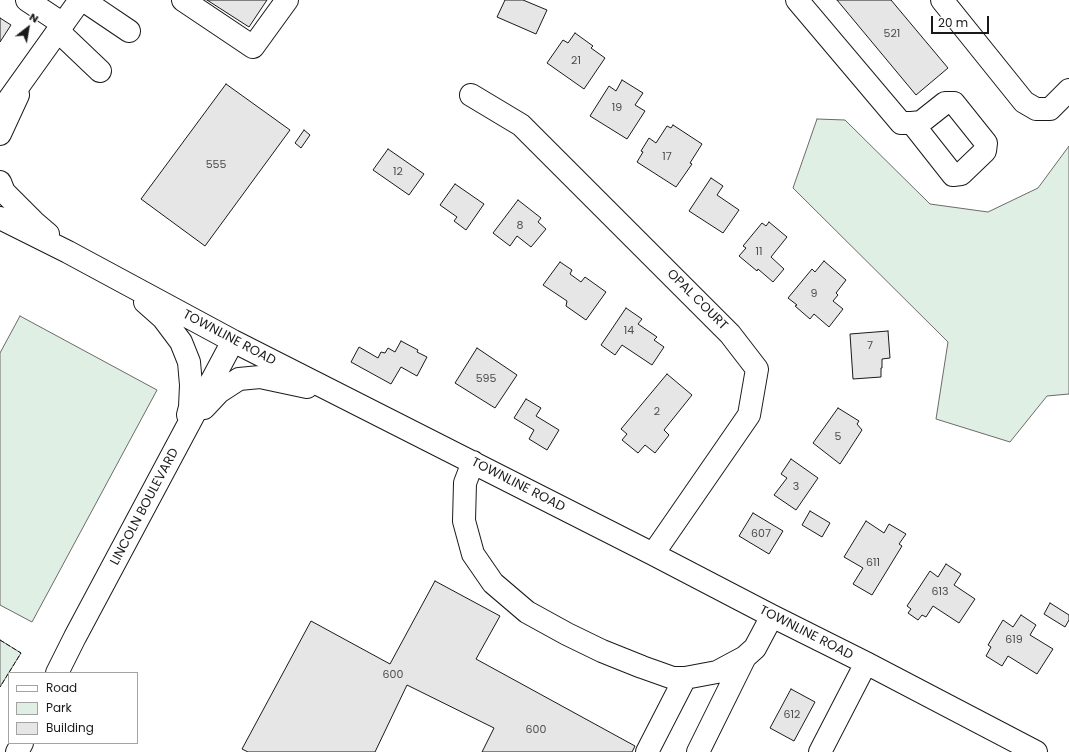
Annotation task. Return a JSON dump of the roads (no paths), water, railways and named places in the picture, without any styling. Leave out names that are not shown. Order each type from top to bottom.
[{"type":"street","points":[[27,0],[61,27],[100,71]]},
{"type":"street","points":[[0,112],[81,0],[129,31]]},
{"type":"street","points":[[183,0],[253,47],[287,0]]},
{"type":"street","points":[[797,0],[901,123],[912,123]]},
{"type":"street","points":[[942,0],[1024,102],[1036,109],[1050,109],[1069,90]]},
{"type":"street","points":[[0,95],[33,66]]},
{"type":"street","points":[[0,134],[13,103],[33,66]]},
{"type":"street","name":"OPAL COURT","points":[[471,95],[521,125],[730,334],[757,369],[749,415],[653,554]]},
{"type":"street","points":[[0,182],[4,192],[34,222],[68,252]]},
{"type":"street","name":"TOWNLINE ROAD","points":[[0,218],[68,252],[233,341],[866,663],[1036,752]]},
{"type":"street","points":[[126,284],[167,324],[181,342],[189,362],[191,385],[190,407],[180,442]]},
{"type":"street","name":"LINCOLN BOULEVARD","points":[[58,672],[233,341]]},
{"type":"street","points":[[180,442],[200,413],[219,392],[239,378],[260,377],[335,393]]},
{"type":"street","points":[[473,462],[465,483],[464,521],[473,554],[493,583],[527,612],[567,634],[602,651],[642,667],[673,678],[685,678],[717,672],[745,657],[755,648],[772,616]]},
{"type":"street","points":[[698,752],[745,657]]},
{"type":"street","points":[[820,752],[866,663]]},
{"type":"street","points":[[646,752],[685,678]]}]
